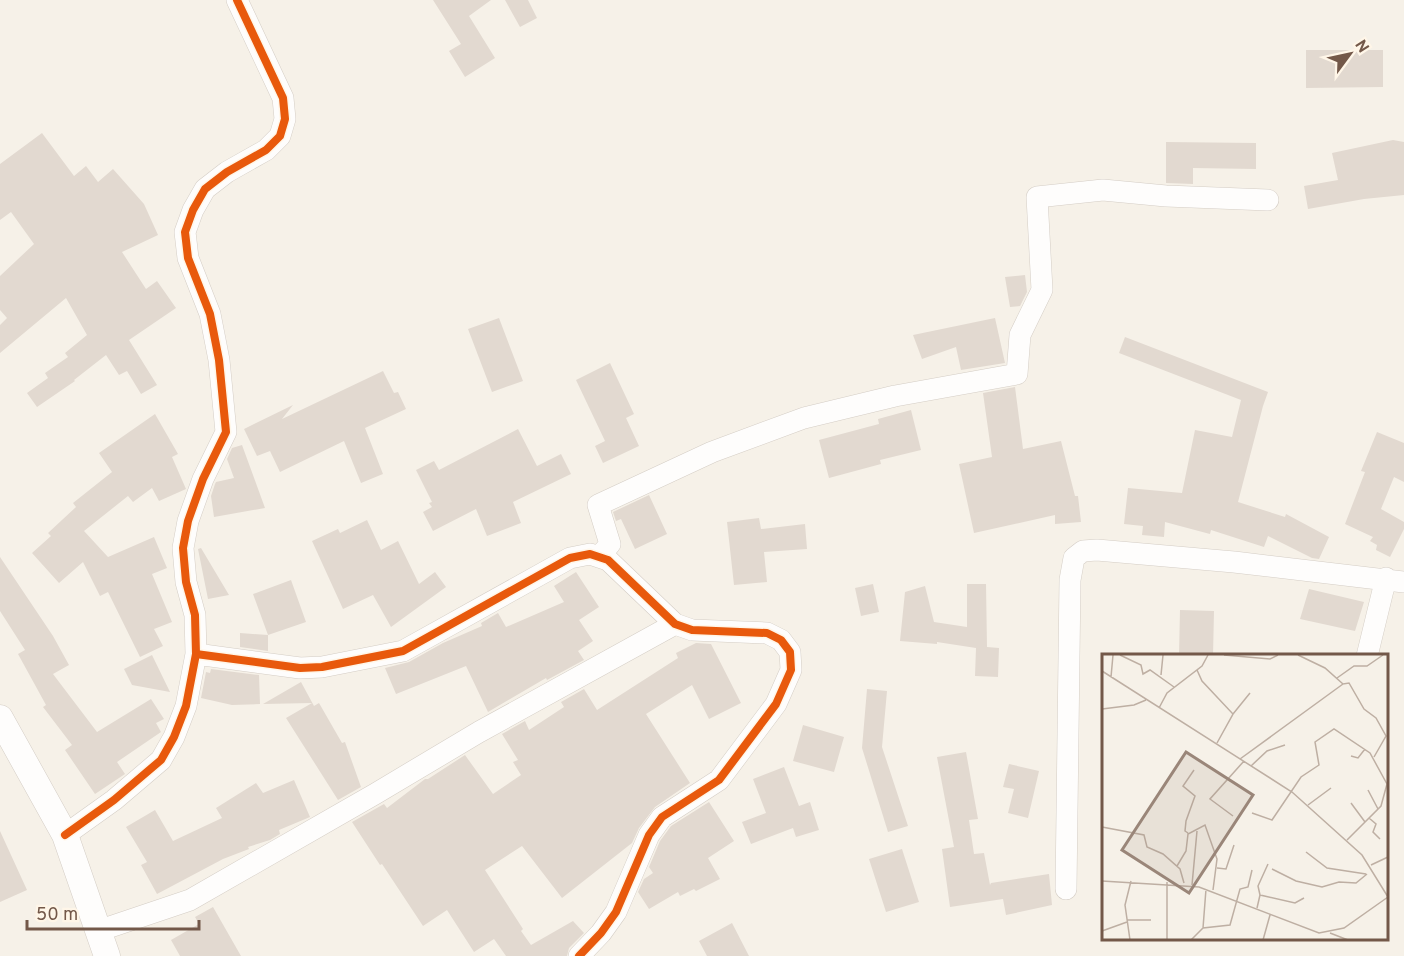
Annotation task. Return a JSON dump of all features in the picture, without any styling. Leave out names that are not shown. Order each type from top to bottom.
[{"type":"street","points":[[65,835],[114,800],[161,760],[174,737],[186,706],[196,654],[195,615],[186,582],[183,548],[188,521],[203,479],[226,432],[226,415],[210,314],[188,258],[186,232],[193,210],[205,189],[227,172],[266,150],[279,136],[285,119],[283,98],[237,0]]},
{"type":"street","points":[[599,557],[609,544],[598,505],[712,452],[804,418],[895,396],[1017,374],[1020,335],[1042,290],[1037,197],[1103,190],[1166,196],[1268,200]]},
{"type":"street","points":[[1066,889],[1070,580],[1074,558],[1083,551],[1097,550],[1395,580],[1368,654]]},
{"type":"street","points":[[196,654],[300,668],[322,667],[403,651],[570,558],[590,554],[608,560],[675,624],[692,630],[767,633],[782,640],[790,652],[791,670],[776,704],[719,780],[662,817],[649,835],[616,912],[601,933],[579,956]]},
{"type":"street","points":[[98,931],[190,900],[375,795],[499,721],[675,624]]},
{"type":"street","points":[[0,718],[65,835],[107,956]]},
{"type":"building","points":[[433,0],[491,0],[469,16],[495,58],[465,77],[449,51],[461,44]]},
{"type":"building","points":[[505,0],[528,0],[537,18],[520,27]]},
{"type":"building","points":[[1306,50],[1383,50],[1383,87],[1306,88]]},
{"type":"building","points":[[42,133],[74,176],[86,166],[98,182],[113,169],[144,204],[158,235],[122,252],[146,289],[157,281],[176,308],[129,340],[157,385],[141,394],[127,371],[119,375],[106,355],[75,381],[37,407],[27,393],[48,378],[45,373],[68,357],[65,353],[87,335],[66,298],[0,353],[0,325],[7,318],[0,310],[0,276],[34,244],[11,212],[0,220],[0,164]]},
{"type":"building","points":[[1393,140],[1404,142],[1404,195],[1364,199],[1308,209],[1304,186],[1338,180],[1332,153]]},
{"type":"building","points":[[1166,142],[1256,143],[1256,169],[1193,168],[1193,184],[1166,183]]},
{"type":"building","points":[[1025,275],[1027,292],[1020,306],[1010,307],[1005,277]]},
{"type":"building","points":[[499,318],[523,381],[492,392],[468,329]]},
{"type":"building","points":[[995,318],[1005,363],[961,370],[956,347],[922,359],[913,335]]},
{"type":"building","points":[[1125,337],[1268,392],[1238,502],[1285,517],[1286,514],[1329,537],[1319,559],[1312,558],[1268,536],[1264,547],[1211,530],[1210,534],[1165,522],[1164,537],[1142,535],[1143,526],[1124,524],[1128,488],[1182,493],[1195,430],[1232,437],[1241,400],[1119,353]]},
{"type":"building","points":[[610,363],[634,414],[626,418],[639,446],[603,463],[595,446],[605,441],[576,380]]},
{"type":"building","points":[[383,371],[394,393],[398,392],[406,409],[365,428],[383,474],[361,483],[344,441],[280,472],[270,451],[257,456],[244,429],[293,405],[282,419]]},
{"type":"building","points":[[1015,387],[1023,449],[1061,441],[1075,496],[1078,496],[1081,522],[1055,524],[1055,515],[974,533],[959,464],[992,457],[983,393]]},
{"type":"building","points":[[911,410],[921,450],[880,460],[881,464],[829,478],[819,440],[879,424],[878,419]]},
{"type":"building","points":[[155,414],[178,454],[172,457],[186,489],[159,501],[152,488],[133,502],[128,496],[84,531],[108,557],[154,537],[167,568],[152,574],[172,622],[154,629],[163,646],[140,657],[108,592],[100,596],[83,562],[59,583],[32,553],[51,536],[48,533],[76,507],[73,503],[112,472],[99,453]]},
{"type":"building","points":[[518,429],[537,466],[561,454],[571,474],[513,502],[521,523],[487,536],[476,509],[433,531],[423,512],[432,507],[429,503],[432,502],[416,470],[434,461],[439,470]]},
{"type":"building","points":[[1377,432],[1404,443],[1404,482],[1394,477],[1381,509],[1404,522],[1404,529],[1390,557],[1376,550],[1377,545],[1370,541],[1373,537],[1345,524],[1365,472],[1361,471]]},
{"type":"building","points":[[242,445],[265,508],[214,517],[211,496],[215,484],[234,478],[227,459],[232,448]]},
{"type":"building","points":[[649,495],[667,534],[635,549],[621,519],[616,521],[613,512]]},
{"type":"building","points":[[759,518],[761,529],[805,524],[807,549],[764,552],[767,582],[734,585],[727,522]]},
{"type":"building","points":[[367,520],[381,550],[398,541],[419,584],[435,572],[446,587],[391,627],[373,595],[343,609],[312,541],[338,529],[340,533]]},
{"type":"building","points":[[201,548],[229,595],[208,599],[198,549]]},
{"type":"building","points":[[0,557],[53,636],[69,665],[53,674],[97,732],[151,699],[164,719],[156,723],[161,732],[117,762],[125,774],[95,794],[65,750],[72,745],[43,707],[46,705],[18,654],[25,650],[0,611]]},
{"type":"building","points":[[576,572],[599,607],[579,620],[593,641],[578,651],[584,660],[547,680],[546,678],[488,712],[466,666],[396,694],[385,668],[409,662],[443,643],[482,626],[481,623],[498,613],[506,627],[564,602],[554,586]]},
{"type":"building","points":[[291,580],[306,622],[268,635],[253,594]]},
{"type":"building","points":[[873,584],[879,612],[861,616],[855,588]]},
{"type":"building","points":[[967,584],[986,584],[987,647],[999,648],[998,677],[975,676],[976,648],[937,642],[937,644],[900,641],[905,592],[925,586],[934,622],[967,627]]},
{"type":"building","points":[[1309,589],[1364,602],[1355,631],[1300,619]]},
{"type":"building","points":[[1180,610],[1214,611],[1213,654],[1179,654]]},
{"type":"building","points":[[240,633],[268,635],[268,651],[240,647]]},
{"type":"building","points":[[696,643],[711,644],[741,703],[709,719],[692,685],[646,714],[690,783],[655,807],[639,828],[632,843],[562,898],[522,846],[485,870],[531,945],[573,921],[584,933],[569,948],[567,956],[506,956],[494,939],[474,952],[447,910],[423,926],[352,822],[384,804],[387,808],[425,779],[465,755],[493,794],[521,775],[513,762],[518,760],[502,734],[525,721],[529,730],[564,707],[561,702],[584,689],[597,710],[678,658],[676,653]]},
{"type":"building","points":[[152,655],[170,692],[132,685],[124,669]]},
{"type":"building","points":[[211,669],[259,675],[260,704],[232,705],[201,698],[206,672],[210,673]]},
{"type":"building","points":[[301,682],[314,706],[319,703],[342,743],[345,742],[361,787],[338,800],[286,718],[312,703],[263,704]]},
{"type":"building","points":[[867,689],[887,691],[882,747],[908,826],[888,832],[862,748]]},
{"type":"building","points":[[803,725],[844,737],[834,772],[793,761]]},
{"type":"building","points":[[966,752],[978,819],[969,820],[974,854],[984,853],[990,885],[1049,874],[1052,905],[1006,915],[1003,899],[950,907],[942,849],[954,847],[937,757]]},
{"type":"building","points":[[1009,764],[1039,771],[1028,818],[1008,813],[1014,789],[1003,787]]},
{"type":"building","points":[[784,767],[799,806],[810,802],[819,830],[796,837],[793,828],[751,844],[742,822],[766,813],[753,779]]},
{"type":"building","points":[[294,780],[310,817],[279,830],[280,834],[270,840],[248,847],[249,849],[223,859],[157,894],[141,865],[147,862],[126,827],[155,810],[173,841],[222,818],[216,808],[256,783],[263,793]]},
{"type":"building","points":[[709,802],[734,841],[708,858],[720,879],[680,896],[678,892],[649,909],[638,892],[644,879],[653,873],[649,867],[660,841],[671,826]]},
{"type":"building","points":[[0,831],[27,890],[0,902]]},
{"type":"building","points":[[902,849],[919,902],[886,912],[869,859]]},
{"type":"building","points":[[213,907],[241,956],[180,956],[171,940],[199,924],[195,917]]},
{"type":"building","points":[[732,923],[749,956],[707,956],[699,941]]},
{"type":"cycle path","points":[[65,835],[114,800],[161,760],[174,737],[186,706],[196,654],[195,615],[186,582],[183,548],[188,521],[203,479],[226,432],[219,360],[210,314],[188,258],[185,232],[193,210],[205,189],[227,172],[266,150],[280,136],[285,119],[283,98],[237,0]]},
{"type":"cycle path","points":[[196,654],[300,668],[322,667],[403,651],[570,558],[590,554],[608,560],[675,624],[692,630],[767,633],[781,640],[790,652],[791,670],[776,704],[719,780],[662,817],[649,835],[616,912],[601,933],[579,956]]}]
